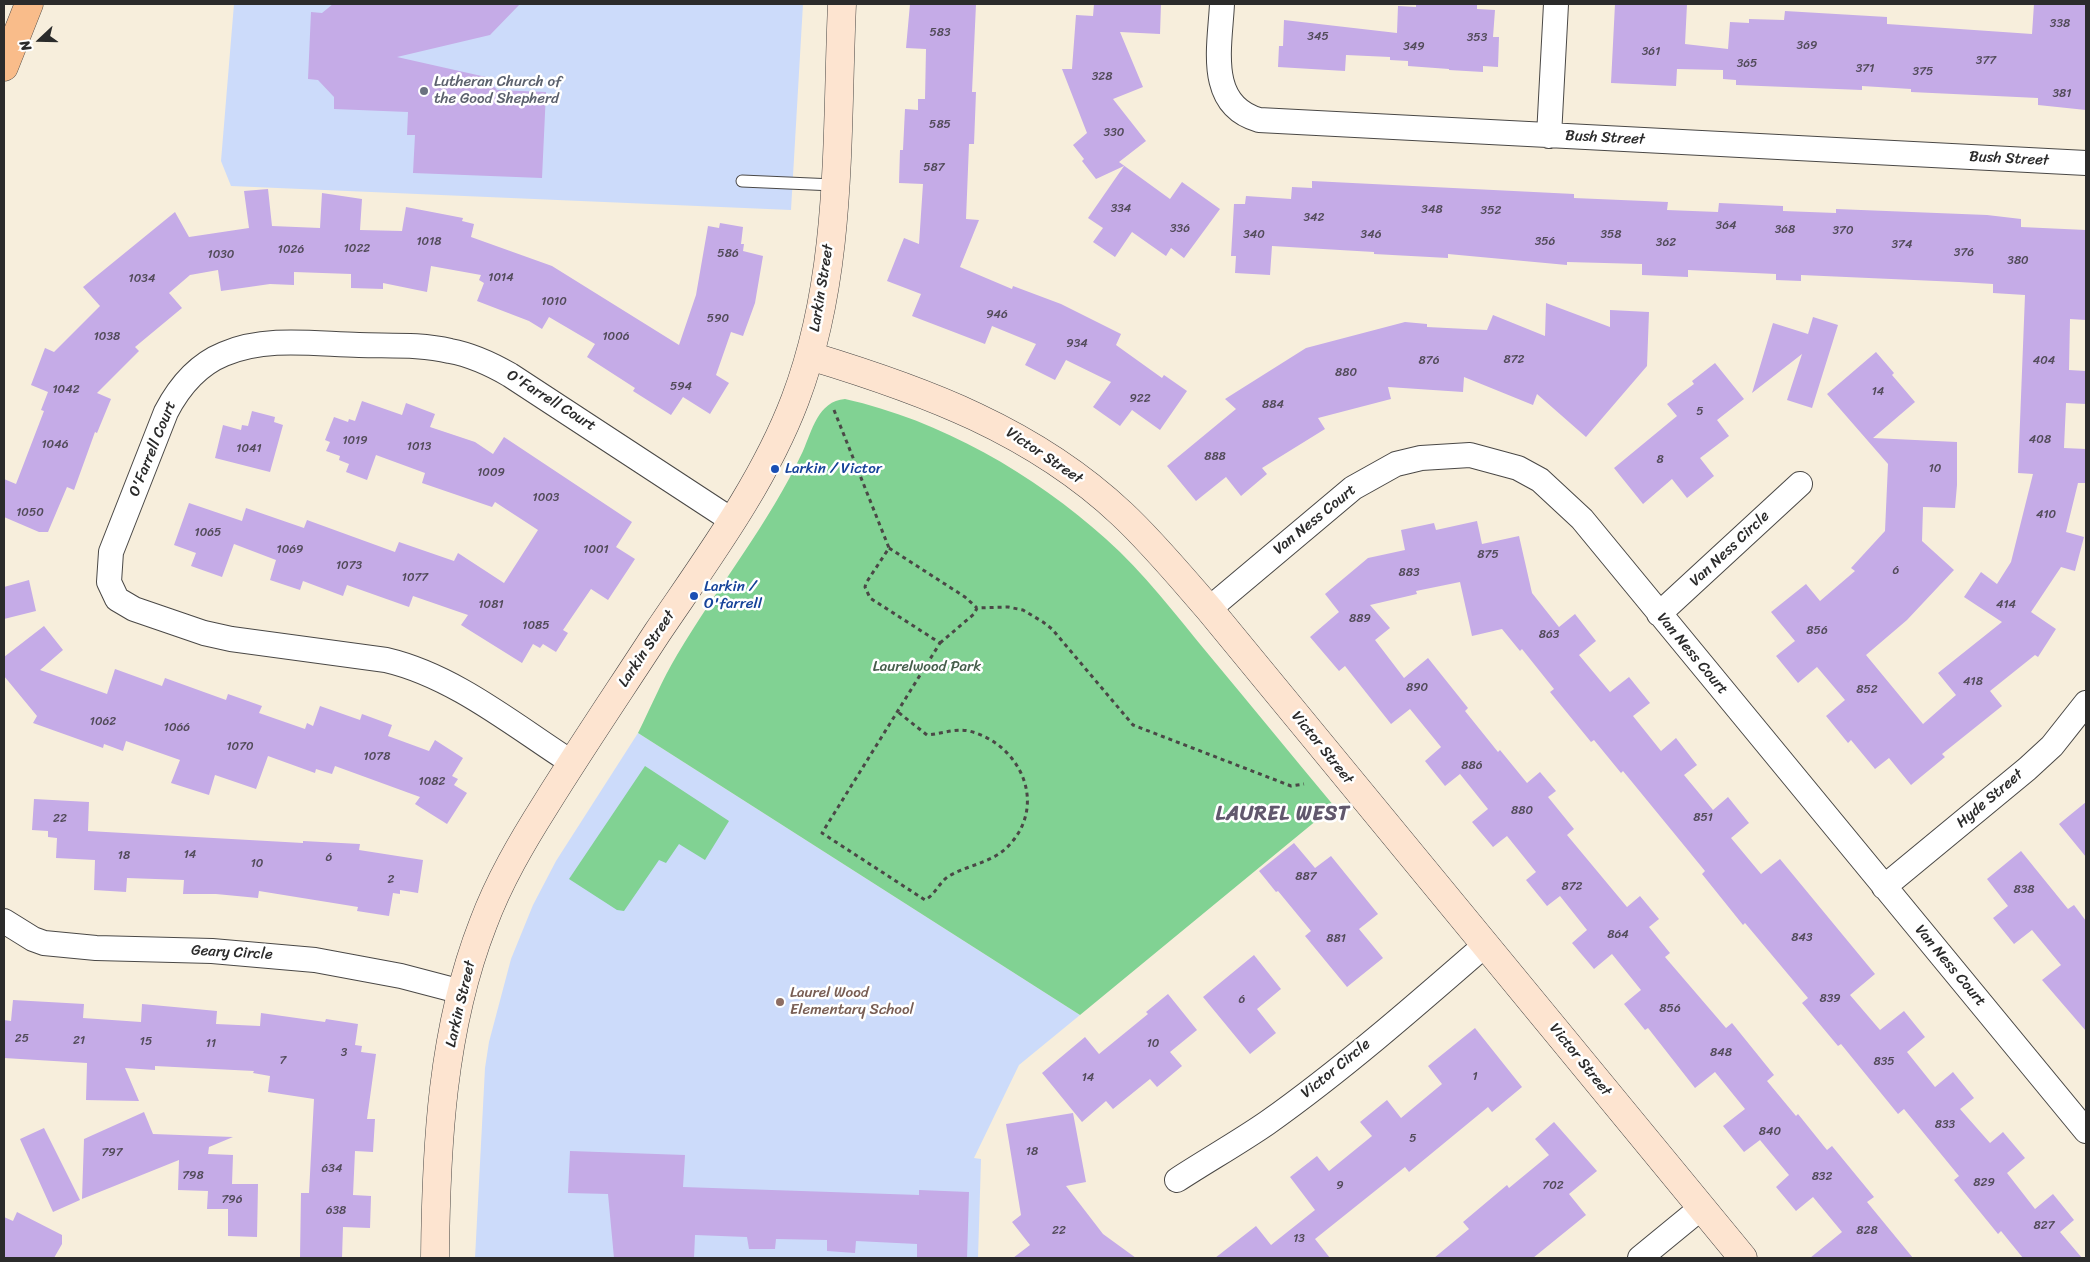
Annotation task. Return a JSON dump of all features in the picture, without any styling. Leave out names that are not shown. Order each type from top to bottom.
[{"type":"highway","points":[[4,67],[29,4]]},
{"type":"street","name":"Larkin Street","points":[[435,1258],[439,1155],[446,1074],[452,1032],[482,925],[526,835],[571,762],[732,521],[778,438],[795,400],[810,356],[825,286],[834,186],[842,4]]},
{"type":"street","name":"Bush Street","points":[[1222,4],[1219,74],[1222,87],[1233,107],[1250,118],[1284,123],[2086,162]]},
{"type":"street","points":[[1549,136],[1556,4]]},
{"type":"street","name":"O'Farrell Court","points":[[571,762],[459,690],[429,673],[409,665],[377,658],[231,639],[204,633],[134,609],[117,599],[109,582],[111,552],[166,412],[176,393],[189,378],[206,364],[222,354],[254,344],[422,347],[450,350],[474,357],[510,374],[732,521]]},
{"type":"street","name":"Victor Street","points":[[810,356],[940,400],[1004,429],[1033,447],[1122,513],[1209,609],[1743,1258]]},
{"type":"street","name":"Van Ness Court","points":[[1209,609],[1324,511],[1374,474],[1396,464],[1421,458],[1470,455],[1518,468],[1540,480],[1582,519],[2086,1130]]},
{"type":"street","name":"Van Ness Circle","points":[[1659,614],[1800,484]]},
{"type":"street","name":"Hyde Street","points":[[1884,887],[2027,769],[2052,746],[2086,703]]},
{"type":"street","name":"Geary Circle","points":[[4,921],[33,939],[51,944],[96,948],[221,951],[315,960],[393,974],[462,992]]},
{"type":"street","name":"Victor Circle","points":[[1177,1180],[1265,1124],[1294,1102],[1485,945]]},
{"type":"street","points":[[1640,1258],[1701,1208]]},
{"type":"lane","points":[[742,181],[834,186]]},
{"type":"path","points":[[834,410],[889,548],[965,597],[977,608],[1008,607],[1023,610],[1043,622],[1052,630],[1127,720],[1145,731],[1290,786],[1304,784]]},
{"type":"path","points":[[889,548],[866,583],[867,593],[870,598],[940,644]]},
{"type":"path","points":[[898,712],[927,735],[958,730],[985,736],[994,741],[1005,749],[1015,762],[1026,786],[1026,812],[1014,840],[1004,851],[988,862],[947,878],[925,900],[822,833],[940,644],[974,614],[977,608]]},
{"type":"shaded area","points":[[234,4],[803,4],[791,210],[231,186],[221,161]]},
{"type":"shaded area","name":"Laurel Wood Elementary School","points":[[638,733],[1080,1015],[1019,1065],[974,1158],[981,1159],[978,1258],[475,1258],[485,1068],[489,1042],[511,959],[533,905],[556,861]]},
{"type":"green space","name":"Laurelwood Park","points":[[845,399],[881,408],[950,435],[984,452],[1017,472],[1078,515],[1120,552],[1147,580],[1334,806],[1080,1015],[638,733],[677,655],[790,478],[817,418],[828,405]]},
{"type":"green space","points":[[645,766],[729,821],[705,860],[679,844],[666,863],[659,860],[624,911],[617,910],[569,879]]},
{"type":"building","name":"Lutheran Church of the Good Shepherd","points":[[333,4],[520,4],[490,35],[397,57],[486,77],[497,90],[546,92],[542,178],[413,173],[415,135],[407,135],[408,112],[334,109],[334,97],[318,80],[308,79],[311,12],[322,13]]},
{"type":"building","points":[[910,4],[976,4],[972,92],[976,92],[974,144],[969,144],[966,219],[979,220],[960,267],[1012,289],[1013,286],[1061,304],[1121,334],[1116,345],[1162,378],[1164,375],[1187,391],[1160,430],[1132,410],[1120,426],[1093,407],[1111,382],[1066,360],[1055,380],[1025,365],[1036,344],[992,326],[985,344],[912,316],[921,294],[887,281],[904,238],[919,244],[923,184],[899,183],[900,150],[903,150],[905,109],[918,110],[918,99],[925,99],[926,49],[906,48]]},
{"type":"building","points":[[1094,4],[1161,4],[1160,34],[1120,32],[1143,87],[1113,99],[1146,141],[1119,162],[1170,199],[1182,182],[1220,209],[1184,258],[1171,248],[1166,256],[1132,232],[1115,257],[1093,242],[1103,228],[1088,218],[1124,166],[1096,179],[1082,161],[1084,159],[1073,145],[1087,133],[1062,69],[1072,69],[1076,15],[1093,16]]},
{"type":"building","points":[[1416,4],[1477,4],[1477,9],[1495,10],[1493,37],[1499,37],[1498,67],[1483,66],[1483,72],[1449,70],[1408,66],[1408,61],[1390,60],[1390,57],[1346,55],[1345,71],[1278,67],[1279,46],[1283,46],[1284,20],[1397,33],[1398,6],[1416,7]]},
{"type":"building","points":[[1615,4],[1687,4],[1685,44],[1728,49],[1730,22],[1749,23],[1749,19],[1784,20],[1785,11],[1887,17],[1887,24],[2032,34],[2034,4],[2086,4],[2086,110],[2038,105],[2038,98],[1911,92],[1911,89],[1862,86],[1862,90],[1736,85],[1736,80],[1723,79],[1723,70],[1677,69],[1676,86],[1611,83]]},
{"type":"building","points":[[1312,181],[1574,194],[1574,198],[1668,202],[1667,210],[1718,212],[1719,203],[1783,206],[1783,211],[1836,213],[1836,209],[1987,215],[2021,219],[2021,227],[2086,230],[2086,320],[2070,319],[2069,370],[2086,371],[2086,404],[2066,403],[2064,448],[2086,449],[2086,483],[2078,483],[2066,532],[2084,537],[2075,571],[2061,567],[2031,612],[2056,629],[2038,657],[2035,655],[1990,691],[2002,706],[1942,754],[1945,757],[1911,785],[1889,758],[1875,769],[1851,740],[1848,743],[1826,716],[1845,700],[1817,667],[1798,683],[1776,656],[1795,641],[1771,612],[1806,584],[1820,601],[1855,571],[1851,568],[1885,531],[1888,464],[1827,394],[1876,352],[1894,373],[1892,375],[1915,402],[1873,438],[1957,442],[1957,485],[1955,508],[1923,507],[1922,541],[1954,570],[1907,620],[1866,655],[1923,724],[1956,695],[1938,673],[2002,622],[1964,597],[1981,572],[1997,584],[2011,562],[2033,474],[2018,473],[2025,295],[1993,293],[1993,284],[1801,275],[1801,281],[1776,280],[1776,274],[1688,270],[1688,277],[1642,275],[1642,264],[1567,262],[1567,265],[1448,254],[1448,258],[1272,246],[1270,275],[1235,273],[1236,256],[1231,256],[1234,204],[1245,204],[1246,196],[1291,199],[1292,187],[1312,188]]},
{"type":"building","points":[[268,189],[272,226],[320,228],[322,193],[362,199],[360,230],[402,231],[406,207],[463,218],[462,221],[474,224],[471,237],[552,266],[679,345],[696,295],[708,226],[719,228],[720,223],[743,227],[741,244],[744,244],[743,251],[763,256],[755,303],[743,336],[731,332],[716,375],[729,383],[710,414],[683,397],[671,415],[633,391],[635,388],[587,357],[595,344],[549,317],[542,329],[529,321],[477,301],[484,283],[479,280],[481,275],[431,266],[427,292],[383,283],[383,289],[351,288],[351,274],[294,272],[294,285],[270,284],[221,291],[218,270],[190,275],[169,293],[182,308],[135,347],[139,351],[97,393],[111,399],[97,433],[95,432],[74,490],[67,487],[48,532],[39,532],[4,517],[4,479],[16,484],[44,411],[41,410],[48,392],[31,385],[45,348],[54,352],[100,306],[83,287],[175,212],[189,237],[249,228],[244,191]]},
{"type":"building","points":[[1546,303],[1610,327],[1610,310],[1649,312],[1647,366],[1586,437],[1537,394],[1533,405],[1464,377],[1463,392],[1388,387],[1391,399],[1318,418],[1325,429],[1262,468],[1267,474],[1241,496],[1226,477],[1196,501],[1167,466],[1236,409],[1225,399],[1306,348],[1405,322],[1427,324],[1427,327],[1487,330],[1493,315],[1545,336]]},
{"type":"building","points":[[1813,317],[1838,325],[1812,408],[1787,400],[1802,354],[1752,393],[1773,323],[1808,334]]},
{"type":"building","points":[[1715,363],[1744,399],[1717,420],[1729,436],[1700,458],[1714,476],[1687,498],[1672,479],[1643,504],[1614,468],[1677,416],[1667,404],[1694,384],[1692,381]]},
{"type":"building","points":[[362,401],[402,415],[406,403],[435,414],[430,427],[475,442],[493,454],[504,437],[632,522],[616,547],[635,559],[608,600],[591,589],[563,630],[568,633],[556,652],[543,644],[540,648],[533,644],[522,663],[461,625],[468,615],[413,596],[409,607],[347,585],[343,596],[303,581],[300,590],[270,580],[276,560],[234,544],[222,577],[191,566],[196,553],[174,545],[189,503],[242,521],[246,508],[304,528],[307,520],[395,552],[399,542],[454,561],[458,553],[504,583],[538,530],[495,502],[492,507],[422,483],[425,473],[376,455],[367,480],[346,472],[349,464],[339,460],[340,456],[326,451],[330,442],[325,440],[334,417],[348,422],[349,419],[355,421]]},
{"type":"building","points":[[252,411],[275,417],[274,422],[283,425],[270,472],[215,458],[223,425],[241,430],[242,425],[248,426]]},
{"type":"building","points":[[1477,521],[1482,544],[1519,536],[1532,593],[1559,627],[1575,614],[1596,641],[1579,655],[1610,692],[1629,677],[1650,703],[1633,716],[1661,751],[1676,738],[1697,765],[1684,775],[1713,810],[1728,797],[1749,823],[1731,838],[1761,874],[1780,859],[1875,974],[1850,995],[1880,1030],[1904,1011],[1925,1037],[1907,1052],[1935,1087],[1953,1072],[1974,1098],[1960,1109],[1990,1143],[2003,1132],[2025,1158],[2007,1173],[2035,1209],[2053,1194],[2074,1220],[2060,1232],[2082,1258],[2023,1258],[2001,1231],[1998,1234],[1954,1180],[1959,1176],[1904,1109],[1898,1114],[1841,1044],[1838,1046],[1802,1003],[1808,998],[1745,923],[1743,925],[1702,874],[1705,871],[1623,771],[1621,773],[1594,740],[1591,742],[1550,692],[1554,689],[1522,649],[1520,651],[1502,629],[1472,636],[1460,582],[1416,591],[1417,594],[1370,605],[1390,628],[1375,640],[1404,678],[1428,658],[1468,708],[1465,711],[1498,752],[1500,750],[1527,783],[1540,772],[1556,791],[1548,797],[1574,829],[1567,835],[1627,907],[1640,896],[1659,919],[1649,927],[1670,953],[1665,957],[1726,1028],[1732,1023],[1774,1075],[1767,1081],[1796,1116],[1798,1114],[1827,1150],[1832,1146],[1874,1197],[1867,1202],[1913,1258],[1810,1258],[1842,1232],[1813,1197],[1796,1211],[1776,1187],[1789,1175],[1760,1140],[1744,1152],[1723,1126],[1745,1109],[1715,1072],[1695,1088],[1648,1028],[1645,1030],[1624,1004],[1641,990],[1612,954],[1594,969],[1572,943],[1587,930],[1560,896],[1547,906],[1526,880],[1536,872],[1507,836],[1493,847],[1472,822],[1488,809],[1460,774],[1445,786],[1425,761],[1441,747],[1410,709],[1391,724],[1345,666],[1339,671],[1310,637],[1339,612],[1325,594],[1368,558],[1405,550],[1401,530],[1434,523],[1436,530]]},
{"type":"building","points":[[29,580],[36,611],[4,619],[4,587]]},
{"type":"building","points":[[44,626],[63,650],[40,670],[107,694],[115,669],[162,686],[165,678],[226,700],[228,694],[262,706],[259,713],[305,729],[307,723],[313,726],[320,706],[360,720],[362,714],[392,725],[388,736],[429,751],[435,740],[463,758],[452,776],[458,779],[454,785],[467,793],[447,824],[415,804],[420,797],[335,766],[332,774],[316,769],[315,773],[268,756],[256,789],[215,775],[209,795],[171,783],[180,760],[126,741],[123,751],[104,744],[103,748],[33,723],[37,716],[4,676],[4,657]]},
{"type":"building","points":[[34,799],[89,802],[88,831],[303,843],[303,841],[360,844],[359,850],[423,860],[418,893],[400,890],[400,894],[393,893],[389,916],[357,911],[358,907],[259,891],[258,898],[216,894],[183,894],[184,880],[127,878],[126,892],[94,890],[95,860],[56,858],[57,838],[48,837],[48,831],[32,830]]},
{"type":"building","points":[[2086,802],[2086,857],[2059,824]]},
{"type":"building","points":[[1294,843],[1315,868],[1331,856],[1378,914],[1359,929],[1383,958],[1347,987],[1305,936],[1311,931],[1259,871]]},
{"type":"building","points":[[2021,851],[2068,909],[2074,905],[2086,921],[2086,1031],[2042,980],[2061,965],[2032,930],[2014,944],[1993,918],[2008,906],[1987,879]]},
{"type":"building","points":[[1254,955],[1281,989],[1257,1009],[1276,1033],[1250,1054],[1203,997]]},
{"type":"building","points":[[1168,994],[1197,1030],[1170,1052],[1182,1066],[1157,1087],[1150,1079],[1113,1109],[1106,1101],[1082,1122],[1042,1073],[1085,1037],[1099,1054],[1148,1014],[1146,1012]]},
{"type":"building","points":[[13,1000],[84,1004],[83,1018],[141,1022],[142,1004],[217,1011],[216,1024],[260,1026],[261,1013],[325,1022],[326,1019],[358,1024],[355,1045],[362,1046],[361,1052],[376,1054],[367,1119],[375,1119],[373,1152],[355,1151],[353,1195],[371,1196],[370,1228],[343,1227],[342,1258],[300,1258],[301,1193],[309,1193],[314,1099],[268,1092],[270,1076],[253,1073],[254,1071],[155,1066],[155,1070],[125,1068],[139,1101],[86,1100],[87,1063],[4,1058],[4,1020],[11,1021]]},
{"type":"building","points":[[1475,1028],[1522,1087],[1492,1112],[1488,1107],[1409,1172],[1405,1167],[1315,1239],[1330,1258],[1215,1258],[1256,1226],[1271,1245],[1315,1210],[1290,1177],[1317,1156],[1329,1171],[1372,1136],[1360,1122],[1387,1100],[1401,1118],[1442,1084],[1428,1066]]},
{"type":"building","points":[[144,1112],[153,1134],[233,1137],[209,1147],[208,1154],[233,1155],[232,1184],[258,1184],[257,1237],[228,1236],[228,1209],[207,1209],[208,1191],[178,1190],[179,1160],[82,1199],[84,1139]]},
{"type":"building","points":[[1073,1113],[1086,1182],[1066,1186],[1103,1234],[1136,1258],[1013,1258],[1030,1245],[1012,1222],[1021,1215],[1006,1124]]},
{"type":"building","points":[[1554,1122],[1597,1171],[1569,1194],[1586,1215],[1533,1258],[1434,1258],[1469,1229],[1463,1222],[1507,1185],[1509,1188],[1549,1155],[1535,1139]]},
{"type":"building","points":[[44,1128],[80,1200],[53,1212],[20,1139]]},
{"type":"building","points":[[570,1151],[685,1155],[683,1187],[919,1195],[919,1190],[969,1192],[967,1258],[917,1258],[917,1244],[856,1241],[855,1253],[827,1251],[827,1240],[776,1239],[775,1249],[749,1249],[747,1237],[695,1235],[694,1258],[614,1258],[608,1194],[568,1193]]},
{"type":"building","points":[[17,1212],[62,1235],[62,1244],[54,1258],[4,1258],[4,1217],[13,1221]]},
{"type":"place","name":"Lutheran Church of the Good Shepherd","points":[[424,91]]},
{"type":"place","name":"Larkin / Victor","points":[[775,469]]},
{"type":"place","name":"Larkin / O'farrell","points":[[694,596]]},
{"type":"place","name":"Laurel Wood Elementary School","points":[[780,1002]]},
{"type":"district","name":"LAUREL WEST","points":[[1283,815]]}]
